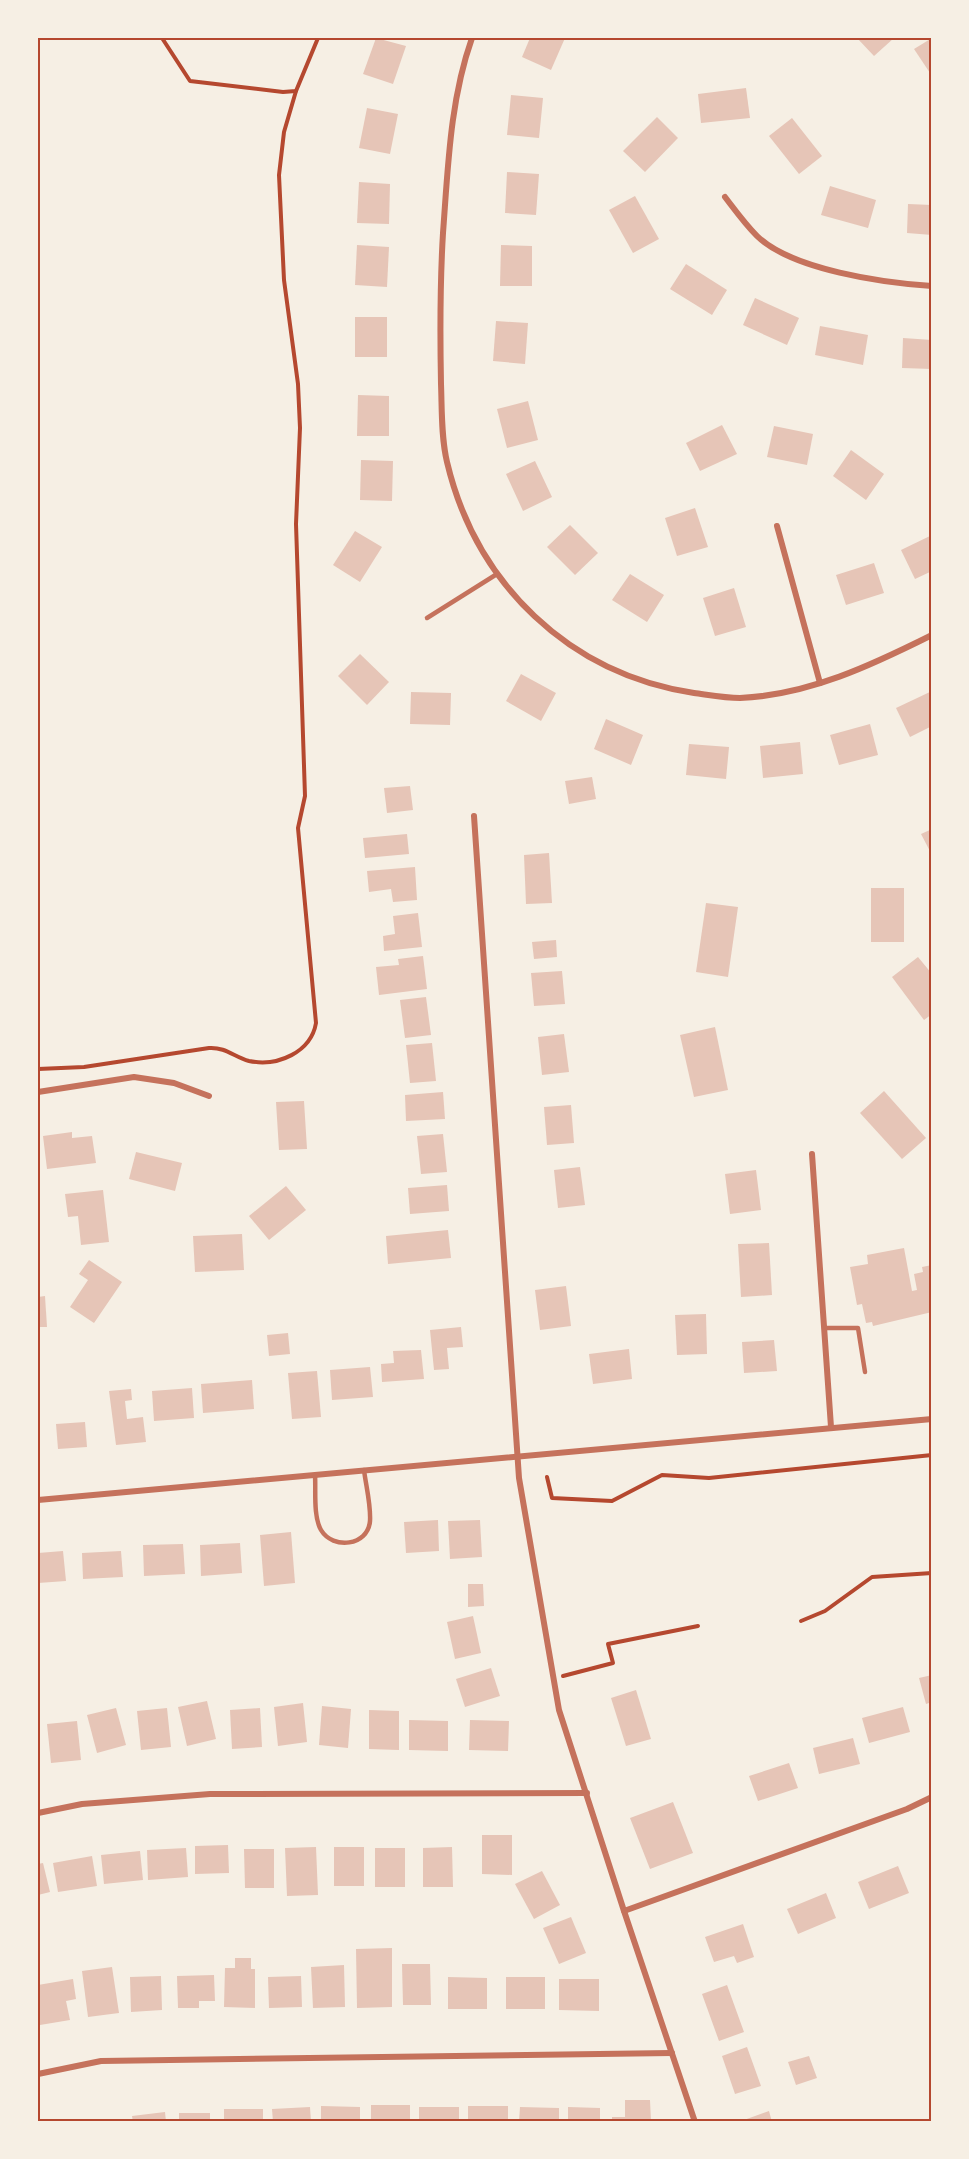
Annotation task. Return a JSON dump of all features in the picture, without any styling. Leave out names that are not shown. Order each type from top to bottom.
[{"type":"street","points":[[471,38],[462,66],[450,132],[442,258],[442,414],[446,461],[479,545],[497,574],[552,632],[589,658],[628,677],[665,688],[738,698],[781,693],[865,669],[932,634]]},
{"type":"street","points":[[725,197],[758,237],[784,253],[838,273],[897,284],[932,286]]},
{"type":"street","points":[[777,526],[820,683]]},
{"type":"street","points":[[474,816],[516,1456],[559,1710],[695,2121]]},
{"type":"street","points":[[38,1092],[134,1077],[174,1083],[209,1096]]},
{"type":"street","points":[[812,1154],[831,1427]]},
{"type":"street","points":[[38,1500],[932,1419]]},
{"type":"street","points":[[38,1813],[82,1804],[210,1794],[587,1793]]},
{"type":"street","points":[[624,1911],[907,1809],[932,1797]]},
{"type":"street","points":[[38,2074],[101,2061],[672,2053]]},
{"type":"lane","points":[[427,618],[497,574]]},
{"type":"lane","points":[[824,1328],[858,1328],[865,1372]]},
{"type":"lane","points":[[315,1474],[319,1526],[332,1540],[345,1544],[362,1536],[370,1522],[364,1470]]},
{"type":"path","points":[[162,38],[190,81],[283,92],[296,91]]},
{"type":"path","points":[[38,1069],[84,1067],[221,1047],[246,1060],[268,1061],[299,1052],[314,1035],[316,1023],[298,828],[305,796],[296,524],[300,428],[298,384],[284,280],[279,175],[284,132],[296,91],[318,38]]},
{"type":"path","points":[[547,1477],[552,1498],[612,1501],[662,1475],[709,1478],[932,1455]]},
{"type":"path","points":[[801,1622],[825,1611],[872,1576],[932,1573]]},
{"type":"path","points":[[554,1678],[613,1663],[608,1644],[698,1626]]},
{"type":"building","points":[[376,38],[406,46],[393,84],[363,74]]},
{"type":"building","points":[[530,38],[565,38],[551,70],[522,57]]},
{"type":"building","points":[[857,38],[894,38],[874,56]]},
{"type":"building","points":[[932,38],[932,76],[914,49]]},
{"type":"building","points":[[746,88],[750,118],[701,123],[698,94]]},
{"type":"building","points":[[511,95],[543,98],[539,138],[507,135]]},
{"type":"building","points":[[367,108],[398,114],[390,154],[359,148]]},
{"type":"building","points":[[657,117],[678,138],[645,172],[623,151]]},
{"type":"building","points":[[792,118],[822,156],[799,174],[769,136]]},
{"type":"building","points":[[507,172],[539,174],[536,215],[505,213]]},
{"type":"building","points":[[359,182],[390,184],[389,224],[357,223]]},
{"type":"building","points":[[830,186],[876,200],[868,228],[821,215]]},
{"type":"building","points":[[635,196],[659,239],[633,253],[609,210]]},
{"type":"building","points":[[908,204],[932,205],[932,235],[907,233]]},
{"type":"building","points":[[357,245],[389,247],[387,287],[355,285]]},
{"type":"building","points":[[501,245],[532,246],[532,286],[500,286]]},
{"type":"building","points":[[686,264],[727,290],[712,315],[670,289]]},
{"type":"building","points":[[755,298],[799,318],[787,345],[743,325]]},
{"type":"building","points":[[355,317],[387,317],[387,357],[355,357]]},
{"type":"building","points":[[496,321],[528,323],[525,364],[493,361]]},
{"type":"building","points":[[820,326],[868,335],[863,365],[815,355]]},
{"type":"building","points":[[903,338],[932,340],[932,369],[902,368]]},
{"type":"building","points":[[358,395],[389,396],[389,436],[357,436]]},
{"type":"building","points":[[528,401],[538,440],[507,448],[497,409]]},
{"type":"building","points":[[722,425],[737,454],[700,471],[686,443]]},
{"type":"building","points":[[774,426],[813,434],[807,465],[767,457]]},
{"type":"building","points":[[851,450],[884,474],[866,500],[833,476]]},
{"type":"building","points":[[361,460],[393,461],[392,501],[360,500]]},
{"type":"building","points":[[535,461],[552,497],[523,511],[506,474]]},
{"type":"building","points":[[695,508],[708,547],[677,556],[665,518]]},
{"type":"building","points":[[570,525],[598,553],[575,575],[547,547]]},
{"type":"building","points":[[355,531],[382,547],[360,582],[333,565]]},
{"type":"building","points":[[932,535],[932,571],[915,579],[901,550]]},
{"type":"building","points":[[874,563],[884,593],[846,605],[836,575]]},
{"type":"building","points":[[630,574],[664,595],[647,622],[612,600]]},
{"type":"building","points":[[734,588],[746,627],[715,636],[703,598]]},
{"type":"building","points":[[360,654],[389,682],[367,705],[338,676]]},
{"type":"building","points":[[521,674],[556,693],[541,721],[506,701]]},
{"type":"building","points":[[932,691],[932,726],[910,737],[896,708]]},
{"type":"building","points":[[411,692],[451,693],[450,725],[410,724]]},
{"type":"building","points":[[606,719],[643,735],[631,765],[594,749]]},
{"type":"building","points":[[870,724],[878,755],[839,765],[830,735]]},
{"type":"building","points":[[800,742],[803,774],[763,778],[760,746]]},
{"type":"building","points":[[689,744],[729,747],[726,779],[686,775]]},
{"type":"building","points":[[592,777],[596,799],[569,804],[565,781]]},
{"type":"building","points":[[410,786],[413,810],[387,813],[384,788]]},
{"type":"building","points":[[932,829],[932,855],[921,834]]},
{"type":"building","points":[[407,834],[409,854],[365,858],[363,838]]},
{"type":"building","points":[[549,853],[552,903],[526,904],[524,855]]},
{"type":"building","points":[[415,867],[417,900],[393,902],[391,889],[369,892],[367,871]]},
{"type":"building","points":[[871,888],[904,888],[904,942],[871,942]]},
{"type":"building","points":[[706,903],[738,907],[728,977],[696,972]]},
{"type":"building","points":[[418,913],[422,947],[384,951],[383,936],[395,934],[393,916]]},
{"type":"building","points":[[556,940],[557,957],[534,959],[532,942]]},
{"type":"building","points":[[423,956],[427,989],[379,995],[376,967],[399,965],[398,959]]},
{"type":"building","points":[[918,957],[932,974],[932,1014],[924,1020],[892,977]]},
{"type":"building","points":[[562,971],[565,1004],[534,1006],[531,973]]},
{"type":"building","points":[[426,997],[431,1035],[405,1038],[400,1000]]},
{"type":"building","points":[[715,1027],[728,1090],[694,1097],[680,1035]]},
{"type":"building","points":[[564,1034],[569,1072],[542,1075],[538,1037]]},
{"type":"building","points":[[432,1043],[436,1081],[410,1083],[406,1045]]},
{"type":"building","points":[[884,1091],[926,1138],[902,1159],[860,1113]]},
{"type":"building","points":[[443,1092],[445,1119],[406,1121],[405,1095]]},
{"type":"building","points":[[304,1101],[307,1149],[279,1150],[276,1102]]},
{"type":"building","points":[[571,1105],[574,1143],[547,1145],[544,1107]]},
{"type":"building","points":[[72,1132],[72,1138],[92,1136],[96,1163],[47,1169],[43,1136]]},
{"type":"building","points":[[443,1134],[447,1172],[421,1174],[417,1136]]},
{"type":"building","points":[[136,1152],[182,1163],[175,1191],[129,1179]]},
{"type":"building","points":[[580,1167],[585,1205],[558,1208],[554,1170]]},
{"type":"building","points":[[756,1170],[761,1210],[730,1214],[725,1174]]},
{"type":"building","points":[[447,1185],[449,1211],[410,1214],[408,1188]]},
{"type":"building","points":[[286,1186],[306,1210],[269,1240],[249,1216]]},
{"type":"building","points":[[103,1190],[109,1242],[81,1245],[78,1216],[68,1217],[65,1194]]},
{"type":"building","points":[[448,1230],[451,1258],[388,1264],[386,1236]]},
{"type":"building","points":[[242,1234],[244,1270],[195,1272],[193,1236]]},
{"type":"building","points":[[769,1243],[772,1295],[741,1297],[738,1244]]},
{"type":"building","points":[[904,1248],[912,1291],[917,1290],[914,1274],[923,1272],[922,1267],[932,1265],[932,1312],[873,1326],[872,1322],[866,1323],[862,1304],[857,1305],[850,1267],[868,1264],[867,1255]]},
{"type":"building","points":[[89,1260],[122,1282],[94,1323],[70,1307],[88,1280],[79,1274]]},
{"type":"building","points":[[566,1286],[571,1326],[540,1330],[535,1290]]},
{"type":"building","points":[[45,1296],[47,1327],[38,1327],[38,1297]]},
{"type":"building","points":[[706,1314],[707,1354],[677,1355],[675,1315]]},
{"type":"building","points":[[461,1327],[463,1347],[447,1348],[449,1369],[434,1370],[430,1330]]},
{"type":"building","points":[[288,1333],[290,1354],[269,1356],[267,1335]]},
{"type":"building","points":[[774,1340],[777,1371],[744,1373],[742,1342]]},
{"type":"building","points":[[629,1349],[632,1379],[593,1384],[589,1354]]},
{"type":"building","points":[[421,1350],[424,1379],[382,1382],[381,1364],[394,1363],[393,1351]]},
{"type":"building","points":[[370,1367],[373,1397],[332,1400],[330,1370]]},
{"type":"building","points":[[317,1371],[321,1417],[292,1419],[288,1373]]},
{"type":"building","points":[[252,1380],[254,1409],[203,1413],[201,1384]]},
{"type":"building","points":[[192,1388],[194,1418],[154,1421],[152,1391]]},
{"type":"building","points":[[131,1389],[132,1400],[125,1401],[127,1419],[143,1417],[146,1442],[116,1445],[109,1391]]},
{"type":"building","points":[[85,1422],[87,1447],[58,1449],[56,1424]]},
{"type":"building","points":[[438,1520],[439,1551],[406,1553],[404,1522]]},
{"type":"building","points":[[480,1520],[482,1557],[450,1559],[448,1521]]},
{"type":"building","points":[[291,1532],[295,1583],[264,1586],[260,1535]]},
{"type":"building","points":[[240,1543],[242,1573],[201,1576],[200,1545]]},
{"type":"building","points":[[183,1544],[185,1574],[144,1576],[143,1545]]},
{"type":"building","points":[[63,1551],[66,1581],[38,1583],[38,1553]]},
{"type":"building","points":[[121,1551],[123,1577],[83,1579],[82,1553]]},
{"type":"building","points":[[468,1584],[483,1584],[484,1606],[468,1607]]},
{"type":"building","points":[[473,1616],[481,1653],[455,1659],[447,1622]]},
{"type":"building","points":[[491,1668],[500,1696],[465,1707],[456,1679]]},
{"type":"building","points":[[932,1675],[932,1702],[926,1704],[919,1678]]},
{"type":"building","points":[[636,1690],[651,1739],[626,1746],[611,1698]]},
{"type":"building","points":[[207,1701],[216,1739],[187,1746],[178,1707]]},
{"type":"building","points":[[303,1703],[307,1742],[278,1746],[274,1707]]},
{"type":"building","points":[[322,1706],[351,1709],[348,1748],[319,1745]]},
{"type":"building","points":[[903,1707],[910,1732],[869,1743],[862,1718]]},
{"type":"building","points":[[116,1708],[126,1745],[97,1753],[87,1715]]},
{"type":"building","points":[[167,1708],[171,1747],[141,1750],[137,1711]]},
{"type":"building","points":[[260,1708],[262,1747],[232,1749],[230,1710]]},
{"type":"building","points":[[369,1710],[399,1711],[399,1750],[369,1749]]},
{"type":"building","points":[[409,1720],[448,1721],[448,1751],[409,1750]]},
{"type":"building","points":[[470,1720],[509,1721],[508,1751],[469,1750]]},
{"type":"building","points":[[77,1721],[81,1760],[51,1763],[47,1724]]},
{"type":"building","points":[[853,1738],[860,1764],[819,1774],[813,1748]]},
{"type":"building","points":[[789,1763],[798,1788],[758,1801],[749,1776]]},
{"type":"building","points":[[673,1802],[693,1853],[650,1869],[630,1818]]},
{"type":"building","points":[[482,1835],[512,1835],[512,1875],[482,1874]]},
{"type":"building","points":[[228,1845],[229,1873],[195,1874],[195,1846]]},
{"type":"building","points":[[316,1847],[318,1895],[287,1896],[285,1848]]},
{"type":"building","points":[[334,1847],[364,1847],[364,1886],[334,1886]]},
{"type":"building","points":[[452,1847],[453,1887],[423,1887],[423,1848]]},
{"type":"building","points":[[186,1848],[188,1877],[148,1880],[147,1850]]},
{"type":"building","points":[[375,1848],[405,1848],[405,1887],[375,1887]]},
{"type":"building","points":[[244,1849],[274,1849],[274,1888],[245,1888]]},
{"type":"building","points":[[140,1851],[143,1880],[104,1884],[101,1855]]},
{"type":"building","points":[[92,1856],[97,1886],[58,1892],[53,1863]]},
{"type":"building","points":[[43,1863],[50,1892],[38,1895],[38,1864]]},
{"type":"building","points":[[898,1866],[909,1893],[869,1909],[858,1882]]},
{"type":"building","points":[[542,1871],[560,1905],[534,1919],[515,1884]]},
{"type":"building","points":[[826,1893],[836,1918],[798,1934],[787,1909]]},
{"type":"building","points":[[571,1917],[586,1953],[559,1964],[543,1928]]},
{"type":"building","points":[[743,1924],[754,1957],[737,1963],[734,1956],[714,1962],[705,1937]]},
{"type":"building","points":[[392,1948],[392,2007],[357,2008],[356,1949]]},
{"type":"building","points":[[235,1958],[251,1958],[251,1969],[255,1969],[255,2008],[224,2007],[225,1968],[235,1968]]},
{"type":"building","points":[[402,1964],[430,1964],[431,2005],[403,2005]]},
{"type":"building","points":[[344,1965],[345,2007],[313,2008],[311,1967]]},
{"type":"building","points":[[112,1967],[119,2013],[88,2017],[82,1971]]},
{"type":"building","points":[[214,1975],[215,2001],[199,2001],[199,2008],[178,2008],[177,1976]]},
{"type":"building","points":[[161,1976],[162,2010],[131,2012],[130,1977]]},
{"type":"building","points":[[301,1976],[302,2007],[269,2008],[268,1977]]},
{"type":"building","points":[[448,1977],[487,1978],[487,2009],[448,2009]]},
{"type":"building","points":[[506,1977],[545,1977],[545,2009],[506,2009]]},
{"type":"building","points":[[73,1979],[76,1999],[66,2001],[70,2020],[40,2025],[38,1985]]},
{"type":"building","points":[[559,1979],[599,1979],[599,2011],[559,2010]]},
{"type":"building","points":[[727,1985],[744,2032],[719,2041],[702,1994]]},
{"type":"building","points":[[747,2047],[761,2086],[735,2094],[722,2056]]},
{"type":"building","points":[[809,2056],[817,2078],[796,2085],[788,2062]]},
{"type":"building","points":[[625,2100],[650,2100],[651,2122],[612,2122],[612,2117],[625,2117]]},
{"type":"building","points":[[371,2105],[410,2105],[410,2122],[371,2122]]},
{"type":"building","points":[[321,2106],[360,2107],[360,2122],[321,2122]]},
{"type":"building","points":[[468,2106],[508,2106],[508,2122],[468,2122]]},
{"type":"building","points":[[310,2107],[311,2122],[273,2122],[272,2109]]},
{"type":"building","points":[[419,2107],[459,2107],[459,2122],[419,2122]]},
{"type":"building","points":[[520,2107],[559,2108],[559,2122],[519,2122]]},
{"type":"building","points":[[568,2107],[600,2108],[600,2122],[568,2122]]},
{"type":"building","points":[[224,2109],[263,2109],[263,2122],[224,2122]]},
{"type":"building","points":[[769,2111],[772,2122],[744,2122],[744,2120]]},
{"type":"building","points":[[165,2112],[166,2122],[133,2122],[132,2116]]},
{"type":"building","points":[[179,2113],[210,2113],[210,2122],[179,2122]]}]
